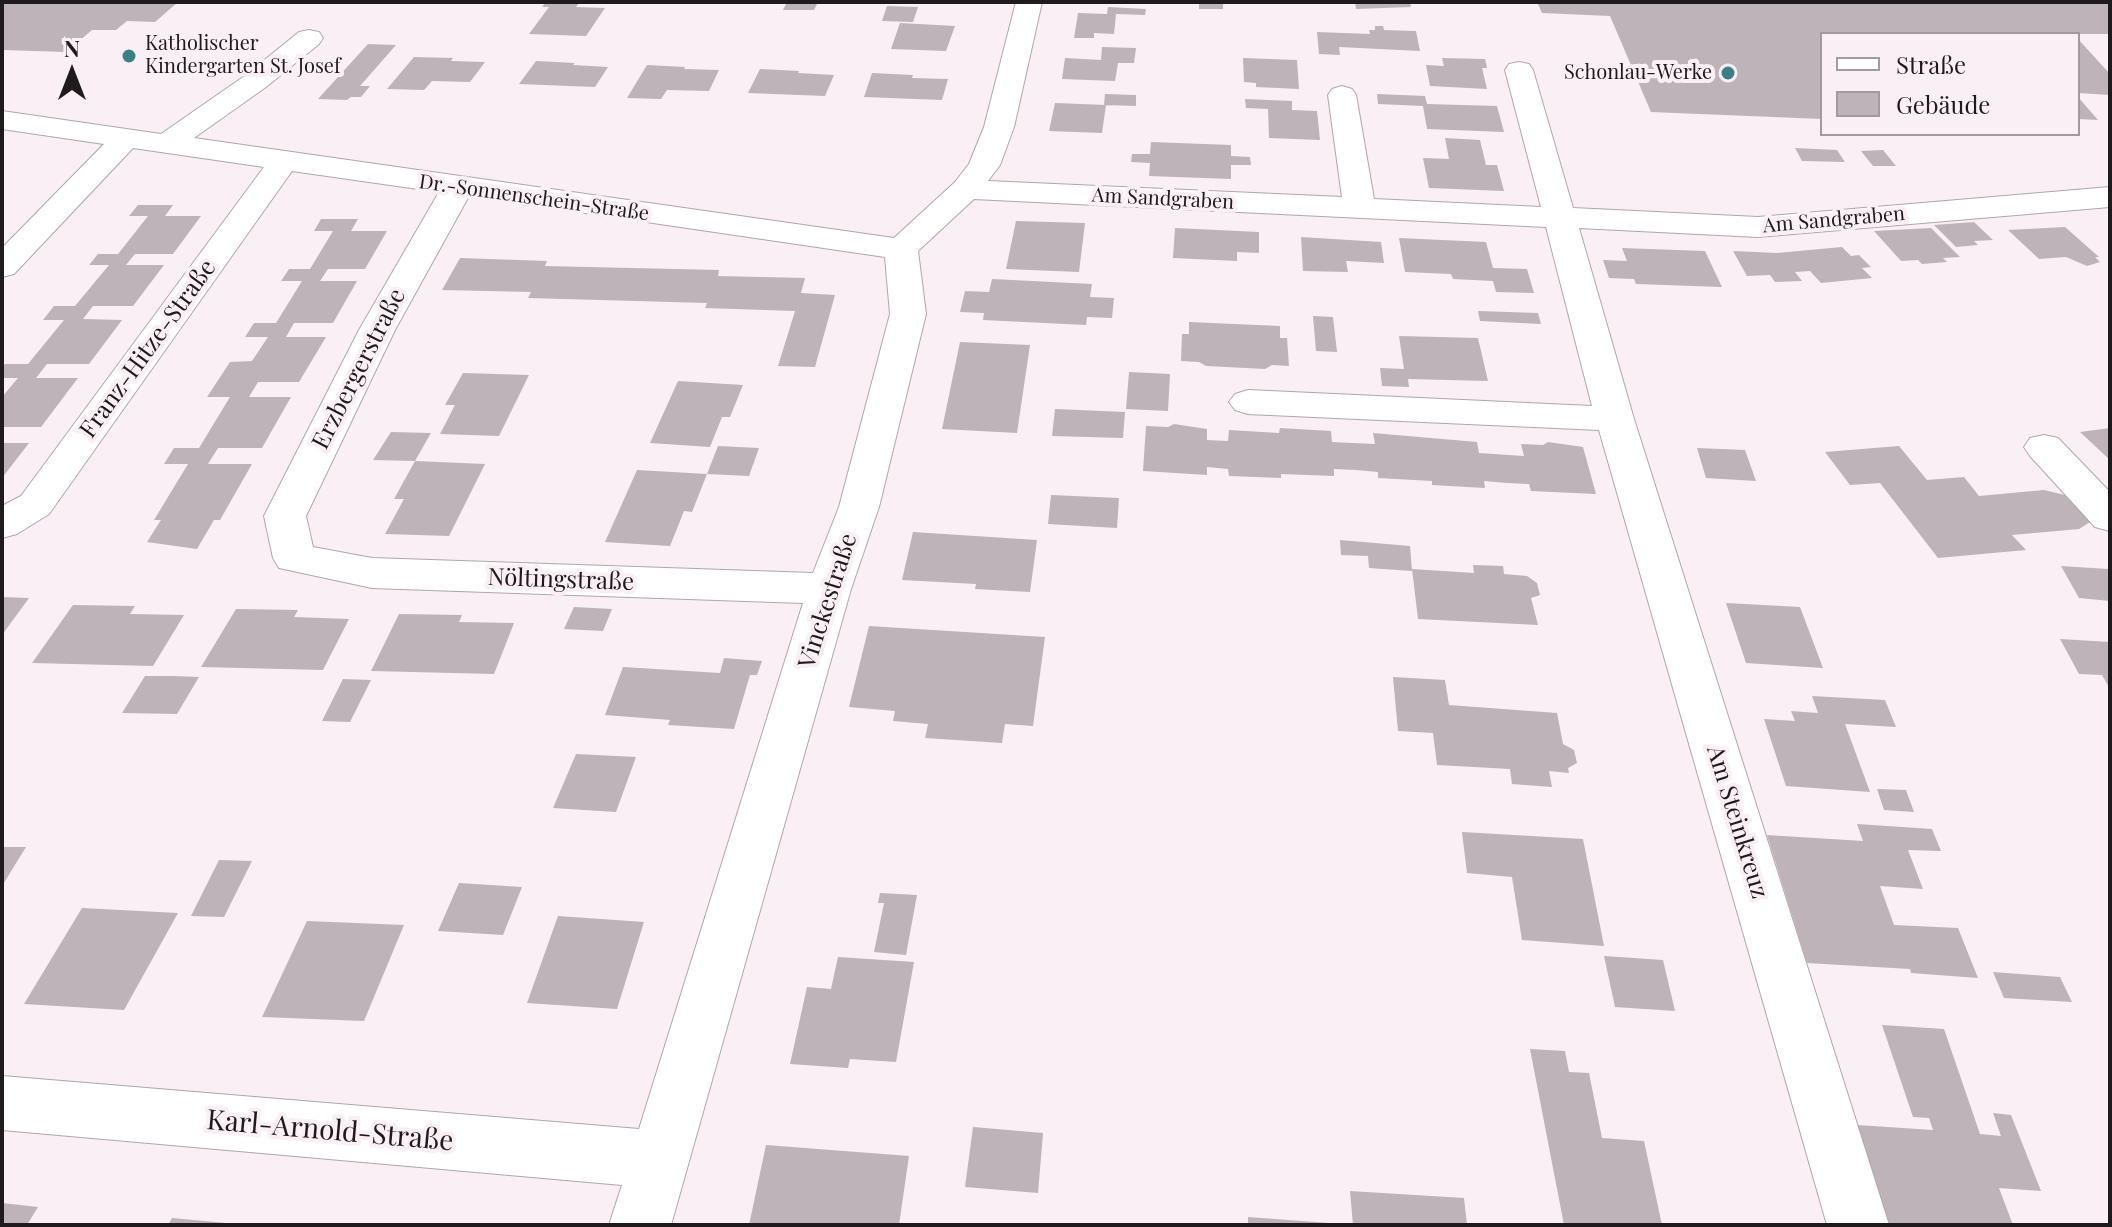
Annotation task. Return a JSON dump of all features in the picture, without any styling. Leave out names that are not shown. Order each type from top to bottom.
[{"type":"street","points":[[901,249],[966,189],[984,165],[999,127],[1029,2]]},
{"type":"street","points":[[168,143],[256,81],[309,38]]},
{"type":"street","points":[[1519,70],[1558,219]]},
{"type":"street","points":[[1342,95],[1360,210]]},
{"type":"street","name":"Dr.-Sonnenschein-Straße","points":[[2,120],[901,249]]},
{"type":"street","points":[[2,267],[125,139]]},
{"type":"street","name":"Franz-Hitze-Straße","points":[[2,524],[35,505],[283,162]]},
{"type":"street","name":"Erzbergerstraße","points":[[294,558],[285,516],[377,330],[458,187]]},
{"type":"street","name":"Am Sandgraben","points":[[966,189],[1758,227],[2110,197]]},
{"type":"street","name":"Am Steinkreuz","points":[[1558,219],[1615,419],[1858,1225]]},
{"type":"street","name":"Vinckestraße","points":[[640,1225],[657,1159],[829,589],[859,507],[908,314],[901,249]]},
{"type":"street","points":[[1248,402],[1615,419]]},
{"type":"street","points":[[2044,447],[2110,517]]},
{"type":"street","name":"Nöltingstraße","points":[[294,558],[372,573],[829,589]]},
{"type":"street","name":"Karl-Arnold-Straße","points":[[2,1103],[657,1159]]},
{"type":"building","points":[[2,2],[178,2],[155,22],[127,21],[116,30],[92,30],[66,52],[2,50]]},
{"type":"building","points":[[546,2],[580,2],[576,7],[605,8],[586,36],[529,34],[549,7],[542,7]]},
{"type":"building","points":[[787,2],[818,2],[814,10],[783,10]]},
{"type":"building","points":[[1199,2],[1223,2],[1223,9],[1199,9]]},
{"type":"building","points":[[1355,2],[1410,2],[1411,7],[1356,9]]},
{"type":"building","name":"Schonlau-Werke","points":[[1537,2],[2110,2],[2110,34],[1820,32],[1820,119],[1651,112],[1610,16],[1542,13]]},
{"type":"building","points":[[887,6],[918,7],[913,22],[882,21]]},
{"type":"building","points":[[1108,7],[1146,9],[1145,15],[1116,14],[1114,34],[1094,33],[1094,38],[1074,38],[1078,13],[1107,14]]},
{"type":"building","points":[[900,23],[955,26],[946,51],[891,49]]},
{"type":"building","points":[[1375,26],[1383,26],[1384,30],[1416,31],[1420,51],[1339,47],[1340,55],[1319,54],[1317,32],[1370,34],[1369,30],[1375,30]]},
{"type":"building","points":[[2080,41],[2110,74],[2110,95],[2080,93]]},
{"type":"building","points":[[368,44],[396,45],[360,86],[370,86],[361,97],[318,99]]},
{"type":"building","points":[[1102,47],[1136,48],[1134,63],[1118,63],[1115,81],[1062,79],[1065,58],[1101,60]]},
{"type":"building","points":[[414,57],[485,62],[470,82],[432,81],[424,90],[387,89]]},
{"type":"building","points":[[1243,58],[1297,60],[1299,89],[1256,87],[1256,83],[1244,82]]},
{"type":"building","points":[[1442,58],[1485,59],[1487,68],[1482,68],[1487,89],[1430,86],[1426,65],[1444,66]]},
{"type":"building","points":[[536,61],[608,67],[595,87],[519,84]]},
{"type":"building","points":[[647,65],[719,70],[709,91],[667,90],[661,99],[627,98]]},
{"type":"building","points":[[760,69],[834,75],[825,96],[748,93]]},
{"type":"building","points":[[872,73],[948,79],[942,100],[864,97]]},
{"type":"building","points":[[1105,94],[1136,95],[1136,106],[1104,105]]},
{"type":"building","points":[[1377,94],[1425,96],[1427,104],[1497,106],[1504,132],[1427,129],[1423,106],[1378,104]]},
{"type":"building","points":[[1245,99],[1292,101],[1292,110],[1317,111],[1320,140],[1269,138],[1268,109],[1246,108]]},
{"type":"building","points":[[2080,99],[2098,120],[2080,119]]},
{"type":"building","points":[[1055,103],[1106,105],[1102,133],[1049,131]]},
{"type":"building","points":[[1445,138],[1480,140],[1486,165],[1497,165],[1504,191],[1429,188],[1423,158],[1449,159]]},
{"type":"building","points":[[1151,142],[1231,145],[1231,156],[1250,157],[1251,165],[1231,165],[1231,179],[1149,176],[1150,163],[1131,162],[1132,154],[1150,154]]},
{"type":"building","points":[[1795,148],[1837,150],[1845,162],[1802,161]]},
{"type":"building","points":[[1883,150],[1896,166],[1873,166],[1861,151]]},
{"type":"building","points":[[138,205],[173,205],[165,216],[201,216],[173,254],[135,254],[126,265],[164,265],[133,306],[93,306],[83,319],[122,320],[89,364],[47,364],[36,378],[78,378],[41,427],[2,427],[2,397],[18,378],[2,378],[2,368],[5,364],[28,364],[64,320],[43,320],[54,306],[75,306],[109,265],[89,265],[98,254],[118,254],[148,216],[129,216]]},
{"type":"building","points":[[321,219],[358,219],[351,231],[387,231],[365,269],[328,269],[320,281],[357,281],[333,323],[294,323],[286,337],[326,337],[299,382],[258,382],[249,397],[291,397],[262,448],[218,448],[208,464],[252,464],[220,520],[214,520],[197,549],[147,542],[161,520],[154,520],[188,464],[164,464],[174,448],[199,448],[230,397],[207,397],[230,362],[252,361],[268,337],[245,337],[254,323],[276,323],[302,281],[281,281],[289,269],[310,269],[333,231],[314,231]]},
{"type":"building","points":[[1016,221],[1085,223],[1079,272],[1006,269]]},
{"type":"building","points":[[1974,222],[1993,240],[1974,241],[1978,245],[1956,247],[1934,225]]},
{"type":"building","points":[[2065,227],[2099,257],[2095,257],[2100,262],[2087,266],[2066,257],[2039,259],[2008,230]]},
{"type":"building","points":[[1175,228],[1259,232],[1259,253],[1237,252],[1237,261],[1173,258]]},
{"type":"building","points":[[1931,228],[1960,257],[1943,258],[1947,262],[1922,264],[1918,260],[1901,261],[1874,231]]},
{"type":"building","points":[[1301,237],[1381,242],[1384,263],[1346,261],[1348,272],[1303,271]]},
{"type":"building","points":[[1399,238],[1486,242],[1493,268],[1527,269],[1534,293],[1496,292],[1493,281],[1453,279],[1451,274],[1405,272]]},
{"type":"building","points":[[1842,247],[1851,256],[1859,255],[1871,267],[1862,268],[1872,278],[1821,283],[1810,271],[1795,272],[1802,281],[1775,282],[1770,275],[1747,276],[1733,251],[1777,253]]},
{"type":"building","points":[[1622,248],[1705,251],[1722,287],[1636,284],[1634,279],[1609,278],[1603,260],[1627,261]]},
{"type":"building","points":[[460,258],[547,261],[545,266],[719,270],[718,276],[805,278],[801,293],[835,295],[815,367],[778,366],[795,311],[705,308],[707,303],[528,298],[531,292],[442,290]]},
{"type":"building","points":[[992,279],[1092,284],[1090,297],[1114,298],[1112,318],[1087,317],[1086,325],[983,320],[984,313],[960,312],[965,291],[989,292]]},
{"type":"building","points":[[1478,311],[1538,313],[1541,324],[1480,321]]},
{"type":"building","points":[[1313,316],[1333,317],[1337,352],[1316,351]]},
{"type":"building","points":[[1189,322],[1280,326],[1280,338],[1287,338],[1289,366],[1272,365],[1265,369],[1206,366],[1199,362],[1181,361],[1182,334],[1189,334]]},
{"type":"building","points":[[1399,336],[1478,338],[1488,381],[1408,379],[1409,387],[1382,386],[1380,368],[1404,369]]},
{"type":"building","points":[[960,342],[1030,345],[1017,433],[942,429]]},
{"type":"building","points":[[1129,372],[1170,374],[1168,411],[1126,409]]},
{"type":"building","points":[[463,373],[529,375],[499,436],[440,434],[455,405],[445,405]]},
{"type":"building","points":[[678,381],[743,385],[730,417],[722,417],[710,447],[650,443]]},
{"type":"building","points":[[1055,409],[1125,412],[1123,438],[1052,436]]},
{"type":"building","points":[[1174,424],[1207,429],[1207,440],[1228,441],[1229,430],[1279,433],[1280,428],[1331,431],[1332,442],[1375,444],[1373,433],[1477,442],[1479,453],[1524,456],[1521,444],[1543,445],[1548,442],[1583,447],[1596,494],[1531,491],[1529,484],[1484,481],[1485,488],[1432,485],[1432,481],[1378,478],[1378,472],[1356,470],[1334,469],[1334,476],[1281,474],[1281,478],[1229,476],[1228,469],[1207,467],[1207,475],[1143,471],[1146,426],[1168,427]]},
{"type":"building","points":[[2110,428],[2110,460],[2080,432]]},
{"type":"building","points":[[391,432],[431,433],[415,461],[373,460]]},
{"type":"building","points":[[2,443],[29,443],[2,478]]},
{"type":"building","points":[[718,446],[759,448],[749,476],[707,474]]},
{"type":"building","points":[[1899,446],[1927,480],[1964,477],[1979,496],[2044,490],[2065,495],[2090,522],[2079,529],[2012,535],[2026,550],[1938,558],[1880,483],[1850,485],[1825,452]]},
{"type":"building","points":[[1697,448],[1745,450],[1756,481],[1706,478]]},
{"type":"building","points":[[415,461],[485,464],[449,536],[385,534],[404,499],[394,499]]},
{"type":"building","points":[[637,470],[707,474],[692,512],[684,511],[670,546],[605,542]]},
{"type":"building","points":[[1051,495],[1119,498],[1117,528],[1048,524]]},
{"type":"building","points":[[913,532],[1037,540],[1030,592],[975,589],[976,584],[902,580]]},
{"type":"building","points":[[1340,540],[1410,546],[1412,571],[1369,568],[1368,556],[1341,555]]},
{"type":"building","points":[[1473,565],[1503,566],[1504,574],[1527,576],[1537,583],[1540,595],[1531,598],[1538,625],[1418,619],[1412,569],[1474,573]]},
{"type":"building","points":[[2061,566],[2108,569],[2110,601],[2079,598]]},
{"type":"building","points":[[2,597],[29,598],[2,635]]},
{"type":"building","points":[[1726,603],[1800,607],[1823,668],[1746,663]]},
{"type":"building","points":[[73,605],[135,606],[130,614],[184,615],[153,666],[32,663]]},
{"type":"building","points":[[574,607],[612,609],[603,631],[564,629]]},
{"type":"building","points":[[236,609],[298,610],[294,617],[349,619],[323,670],[201,667]]},
{"type":"building","points":[[399,614],[462,615],[459,622],[514,623],[494,674],[371,671]]},
{"type":"building","points":[[869,626],[1045,637],[1033,726],[1005,724],[1002,743],[925,738],[928,724],[893,721],[895,711],[849,707]]},
{"type":"building","points":[[2060,639],[2110,642],[2110,689],[2102,675],[2079,674]]},
{"type":"building","points":[[724,658],[762,661],[757,675],[750,675],[734,729],[668,725],[670,720],[605,715],[623,667],[720,673]]},
{"type":"building","points":[[145,676],[199,677],[177,714],[122,713]]},
{"type":"building","points":[[1393,677],[1445,680],[1449,705],[1557,713],[1563,744],[1574,750],[1577,763],[1568,768],[1569,773],[1549,771],[1552,787],[1512,784],[1510,769],[1437,765],[1433,733],[1398,731]]},
{"type":"building","points":[[343,679],[371,680],[350,722],[322,721]]},
{"type":"building","points":[[1812,696],[1885,700],[1896,727],[1845,724],[1870,792],[1786,786],[1764,719],[1795,721],[1791,711],[1818,713]]},
{"type":"building","points":[[576,754],[636,757],[616,812],[553,808]]},
{"type":"building","points":[[1877,789],[1906,790],[1914,812],[1884,810]]},
{"type":"building","points":[[1857,824],[1932,829],[1941,851],[1908,850],[1923,889],[1880,886],[1894,925],[1958,928],[1978,978],[1911,973],[1910,969],[1807,963],[1767,835],[1863,841]]},
{"type":"building","points":[[1462,832],[1583,839],[1604,946],[1522,940],[1512,877],[1467,873]]},
{"type":"building","points":[[2,847],[26,847],[2,886]]},
{"type":"building","points":[[219,860],[252,861],[224,917],[191,916]]},
{"type":"building","points":[[459,883],[522,887],[503,935],[438,931]]},
{"type":"building","points":[[880,893],[917,895],[906,955],[874,952],[884,903],[878,903]]},
{"type":"building","points":[[82,908],[178,913],[124,1010],[24,1004]]},
{"type":"building","points":[[558,916],[644,922],[617,1009],[527,1003]]},
{"type":"building","points":[[307,921],[404,925],[364,1021],[262,1017]]},
{"type":"building","points":[[1604,956],[1663,960],[1675,1011],[1615,1007]]},
{"type":"building","points":[[838,957],[914,962],[896,1062],[850,1059],[848,1068],[790,1064],[807,987],[831,989]]},
{"type":"building","points":[[1993,972],[2060,977],[2072,1002],[2004,998]]},
{"type":"building","points":[[1882,1025],[1944,1029],[1980,1134],[2001,1136],[1993,1113],[2011,1115],[2041,1191],[1999,1188],[2013,1225],[1888,1225],[1857,1125],[1933,1130],[1929,1118],[1913,1117]]},
{"type":"building","points":[[1530,1049],[1565,1051],[1569,1072],[1589,1073],[1602,1138],[1644,1141],[1662,1225],[1564,1225]]},
{"type":"building","points":[[973,1127],[1043,1133],[1038,1193],[965,1187]]},
{"type":"building","points":[[766,1145],[909,1156],[899,1225],[749,1225]]},
{"type":"building","points":[[1350,1191],[1464,1198],[1467,1225],[1353,1225]]},
{"type":"building","points":[[2,1203],[38,1207],[27,1225],[2,1225]]},
{"type":"building","points":[[1248,1217],[1329,1223],[1248,1225]]},
{"type":"building","points":[[172,1218],[226,1223],[226,1225],[168,1225]]},
{"type":"place","name":"Katholischer Kindergarten St. Josef","points":[[129,56]]},
{"type":"place","name":"Schonlau-Werke","points":[[1728,73]]}]
